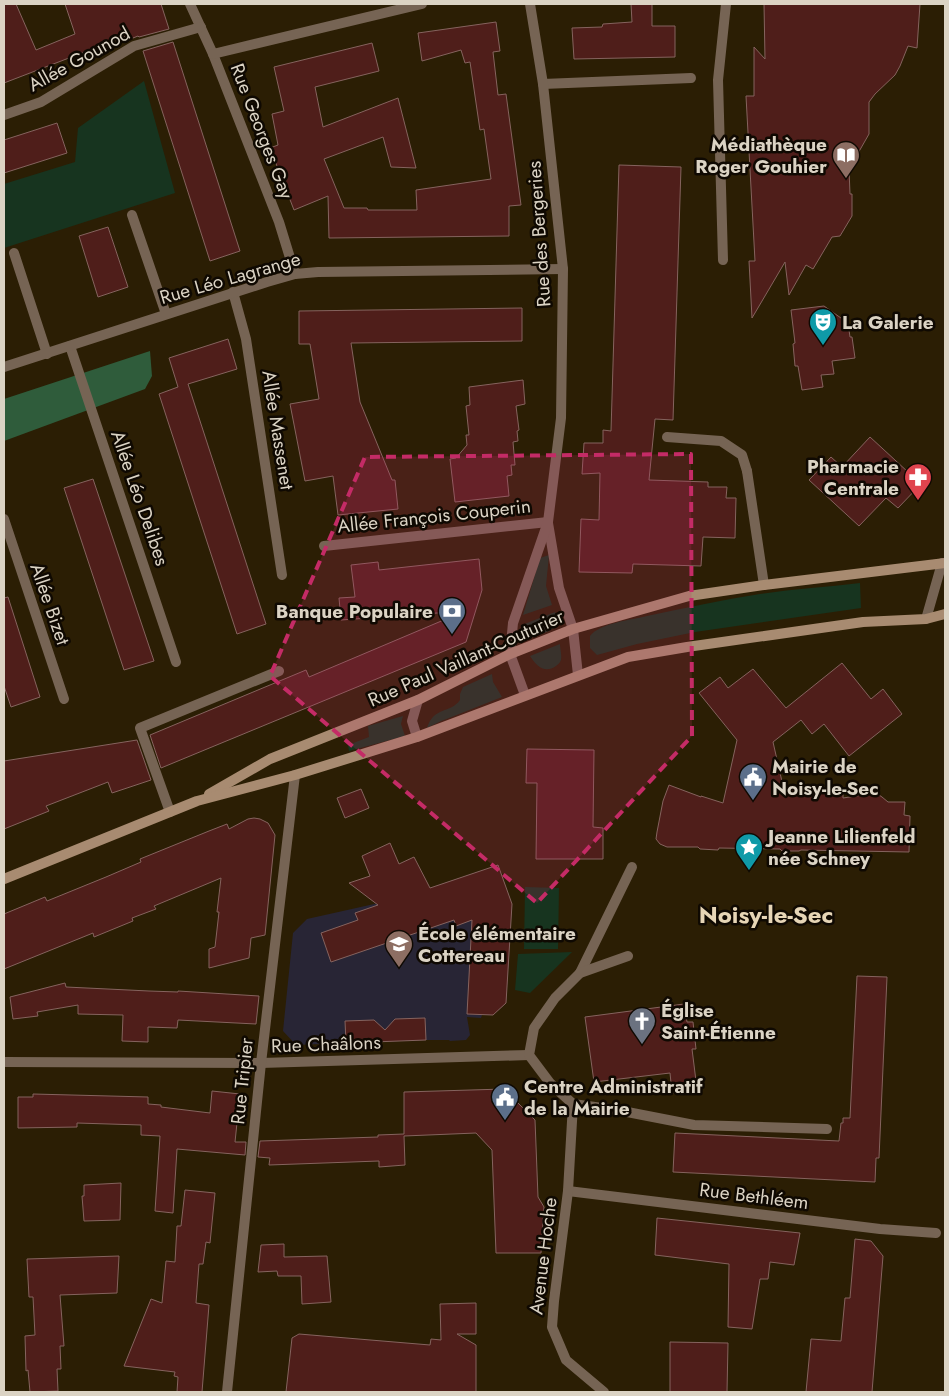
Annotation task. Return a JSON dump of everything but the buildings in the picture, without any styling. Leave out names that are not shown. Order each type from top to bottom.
[{"type":"main road","name":"Rue Paul Vaillant-Couturier","points":[[198,801],[270,759],[418,700],[510,654],[574,629],[689,596],[944,563]]},
{"type":"main road","name":"Rue Paul Vaillant-Couturier","points":[[4,879],[198,801],[295,775],[417,738],[628,657],[863,622],[926,619],[945,614]]},
{"type":"street","name":"Rue Georges Gay","points":[[190,4],[213,54],[279,222],[294,274]]},
{"type":"street","points":[[213,54],[422,4]]},
{"type":"street","name":"Rue des Bergeries","points":[[525,695],[510,654],[513,623],[548,522],[561,418],[563,269],[543,84],[530,4]]},
{"type":"street","points":[[723,260],[718,80],[726,4]]},
{"type":"street","name":"Allée Gounod","points":[[4,115],[41,102],[134,46],[201,28]]},
{"type":"street","points":[[543,84],[691,78]]},
{"type":"street","points":[[132,215],[166,314]]},
{"type":"street","points":[[14,253],[47,354]]},
{"type":"street","name":"Rue Léo Lagrange","points":[[4,367],[294,274],[318,272],[563,269]]},
{"type":"street","name":"Allée Massenet","points":[[233,292],[246,339],[282,575]]},
{"type":"street","name":"Allée Léo Delibes","points":[[70,346],[176,662]]},
{"type":"street","points":[[667,437],[721,441],[742,455],[747,471],[764,585]]},
{"type":"street","name":"Allée Bizet","points":[[4,519],[64,699]]},
{"type":"street","name":"Rue des Bergeries","points":[[548,522],[559,588],[574,629],[578,675]]},
{"type":"street","name":"Allée François Couperin","points":[[324,546],[548,522]]},
{"type":"street","points":[[926,619],[944,563]]},
{"type":"street","points":[[170,812],[140,728],[279,671]]},
{"type":"street","points":[[417,738],[412,721],[418,700]]},
{"type":"street","name":"Rue Tripier","points":[[227,1392],[261,1063],[295,775]]},
{"type":"street","points":[[632,867],[580,973],[555,998],[534,1028],[529,1055],[550,1083],[573,1104],[617,1110],[694,1125],[827,1129]]},
{"type":"street","points":[[580,973],[628,956]]},
{"type":"street","name":"Rue Chaâlons","points":[[4,1062],[261,1063],[529,1055]]},
{"type":"street","name":"Avenue Hoche","points":[[573,1104],[568,1191],[552,1326],[566,1360],[604,1392]]},
{"type":"street","name":"Rue Bethléem","points":[[568,1191],[880,1229],[936,1233]]},
{"type":"highlighted area","points":[[691,454],[692,736],[537,903],[270,676],[365,457]]},
{"type":"shaded area","name":"École élémentaire Cottereau","points":[[498,865],[512,904],[506,1003],[493,1015],[482,1015],[481,1018],[467,1017],[470,1035],[466,1040],[296,1045],[283,1031],[293,933],[307,919],[401,898]]},
{"type":"green space","points":[[144,81],[175,193],[4,248],[4,184],[75,162],[78,128]]},
{"type":"green space","points":[[150,351],[152,376],[145,389],[4,441],[4,399]]},
{"type":"green space","points":[[549,555],[546,586],[552,605],[523,615],[540,558]]},
{"type":"green space","points":[[860,583],[861,608],[695,632],[637,644],[597,655],[590,648],[590,636],[601,628],[616,623],[760,594]]},
{"type":"green space","points":[[555,612],[558,623],[554,628],[545,633],[534,635],[527,633],[522,625]]},
{"type":"green space","points":[[560,644],[561,660],[552,668],[541,668],[530,656]]},
{"type":"green space","points":[[492,674],[493,682],[502,697],[427,728],[434,716],[452,707],[460,700],[463,687]]},
{"type":"green space","points":[[403,716],[401,724],[405,736],[349,751],[348,745],[369,737],[368,726]]},
{"type":"green space","points":[[525,887],[559,888],[558,949],[524,949]]},
{"type":"green space","points":[[572,952],[530,993],[515,990],[518,954]]},
{"type":"place","name":"Médiathèque Roger Gouhier","points":[[846,179]]},
{"type":"place","name":"La Galerie","points":[[823,346]]},
{"type":"place","name":"Pharmacie Centrale","points":[[918,501]]},
{"type":"place","name":"Banque Populaire","points":[[452,635]]},
{"type":"place","name":"Mairie de Noisy-le-Sec","points":[[753,801]]},
{"type":"place","name":"Jeanne Lilienfeld née Schney","points":[[749,871]]},
{"type":"place","name":"École élémentaire Cottereau","points":[[399,968]]},
{"type":"place","name":"Église Saint-Étienne","points":[[642,1045]]},
{"type":"place","name":"Centre Administratif de la Mairie","points":[[505,1121]]},
{"type":"district","name":"Noisy-le-Sec","points":[[766,914]]}]
